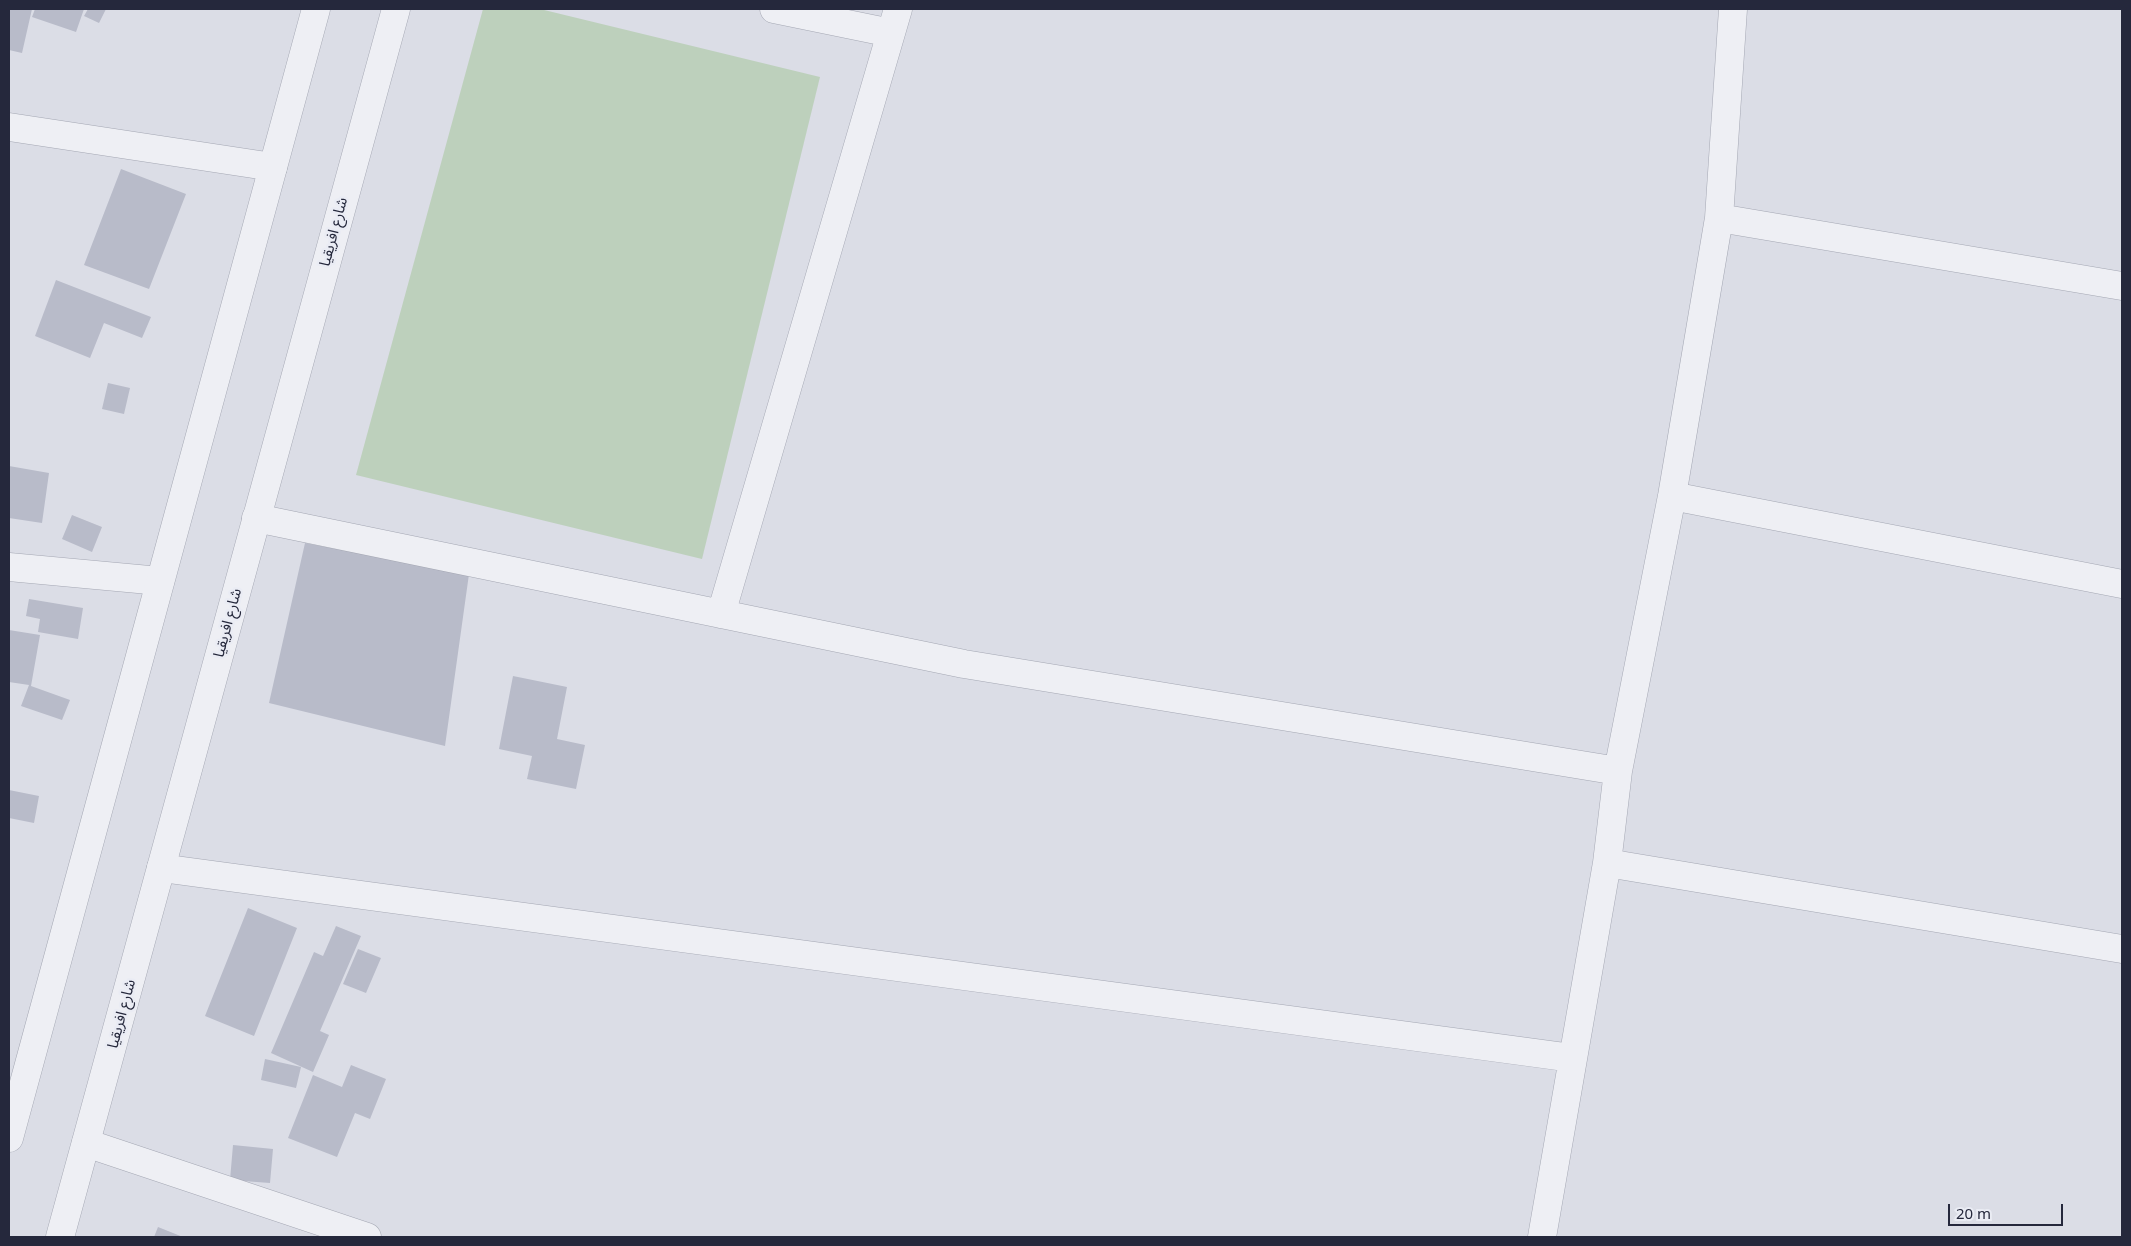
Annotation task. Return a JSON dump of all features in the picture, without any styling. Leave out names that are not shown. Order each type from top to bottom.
[{"type":"street","points":[[9,1138],[316,9]]},
{"type":"street","name":"شارع افريقيا","points":[[60,1237],[396,9]]},
{"type":"street","points":[[721,614],[894,21],[774,9]]},
{"type":"street","points":[[1542,1237],[1607,863],[1618,771],[1672,496],[1719,218],[1733,9]]},
{"type":"street","points":[[9,127],[273,167]]},
{"type":"street","points":[[1719,218],[2122,286]]},
{"type":"street","points":[[1672,496],[2122,584]]},
{"type":"street","points":[[256,518],[964,664],[1618,771]]},
{"type":"street","points":[[9,567],[160,581]]},
{"type":"street","points":[[1607,863],[2122,949]]},
{"type":"street","points":[[161,868],[1573,1058]]},
{"type":"street","points":[[86,1143],[367,1237]]},
{"type":"green space","points":[[483,9],[540,9],[820,77],[702,559],[356,475]]},
{"type":"building","points":[[9,9],[32,9],[22,53],[9,50]]},
{"type":"building","points":[[35,9],[84,9],[76,32],[32,17]]},
{"type":"building","points":[[88,9],[106,9],[99,23],[84,16]]},
{"type":"building","points":[[121,169],[186,194],[149,289],[84,265]]},
{"type":"building","points":[[56,280],[151,317],[142,338],[104,323],[90,358],[35,336]]},
{"type":"building","points":[[108,383],[130,388],[124,414],[102,409]]},
{"type":"building","points":[[9,466],[49,473],[42,523],[9,518]]},
{"type":"building","points":[[72,515],[102,527],[92,552],[62,539]]},
{"type":"building","points":[[305,543],[469,574],[445,746],[269,703]]},
{"type":"building","points":[[29,599],[83,608],[78,639],[38,632],[40,619],[26,616]]},
{"type":"building","points":[[9,630],[40,635],[31,686],[70,700],[62,720],[21,706],[29,685],[9,682]]},
{"type":"building","points":[[513,676],[567,687],[557,739],[585,745],[576,789],[527,779],[532,756],[499,749]]},
{"type":"building","points":[[9,790],[39,796],[34,823],[9,818]]},
{"type":"building","points":[[248,908],[297,928],[254,1036],[205,1016]]},
{"type":"building","points":[[336,926],[361,936],[320,1031],[329,1035],[313,1072],[271,1053],[314,952],[323,956]]},
{"type":"building","points":[[358,949],[381,958],[366,993],[343,984]]},
{"type":"building","points":[[265,1059],[301,1067],[296,1088],[261,1080]]},
{"type":"building","points":[[351,1065],[386,1079],[370,1119],[355,1113],[337,1157],[288,1138],[313,1075],[342,1087]]},
{"type":"building","points":[[233,1145],[273,1149],[270,1183],[230,1180]]},
{"type":"building","points":[[158,1227],[183,1237],[154,1237]]}]
